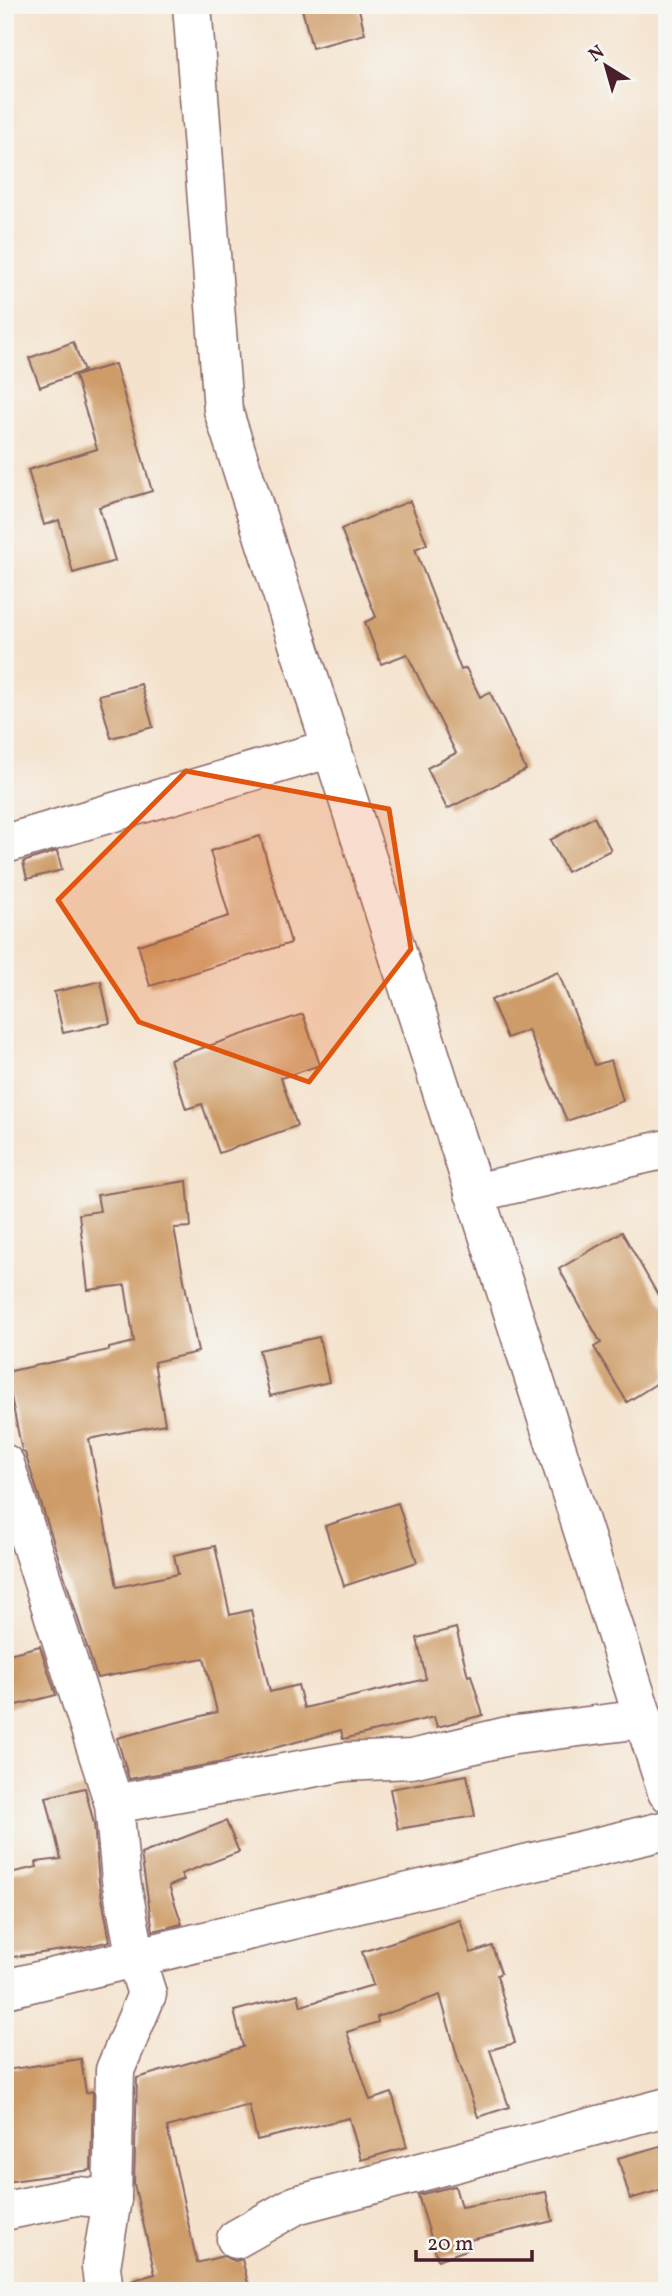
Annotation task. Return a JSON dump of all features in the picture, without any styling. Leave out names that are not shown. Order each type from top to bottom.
[{"type":"street","points":[[192,5],[223,410],[667,1792]]},
{"type":"street","points":[[5,844],[332,748]]},
{"type":"street","points":[[474,1192],[667,1149]]},
{"type":"street","points":[[5,1464],[114,1804],[121,1880],[136,1959],[147,1994],[115,2070],[111,2199],[102,2267],[104,2291]]},
{"type":"street","points":[[114,1804],[344,1762],[412,1759],[508,1736],[643,1719]]},
{"type":"street","points":[[5,1989],[667,1830]]},
{"type":"street","points":[[236,2239],[296,2205],[667,2108]]},
{"type":"street","points":[[5,2211],[77,2196],[111,2199]]},
{"type":"highlighted area","points":[[186,771],[389,809],[411,949],[309,1082],[139,1022],[58,900]]},
{"type":"building","points":[[301,5],[358,5],[365,34],[312,48]]},
{"type":"building","points":[[73,342],[84,371],[40,387],[29,358]]},
{"type":"building","points":[[115,364],[152,491],[99,507],[115,561],[73,573],[59,520],[44,525],[28,470],[97,449],[75,376]]},
{"type":"building","points":[[410,501],[427,544],[415,549],[461,670],[466,668],[480,697],[490,692],[526,770],[447,809],[427,768],[456,753],[407,654],[381,664],[365,622],[376,617],[341,529]]},
{"type":"building","points":[[141,684],[153,727],[111,738],[99,695]]},
{"type":"building","points":[[594,817],[611,850],[567,872],[550,840]]},
{"type":"building","points":[[260,836],[291,943],[150,986],[138,945],[229,916],[210,851]]},
{"type":"building","points":[[57,851],[62,870],[27,879],[23,862]]},
{"type":"building","points":[[558,972],[595,1065],[611,1060],[623,1101],[567,1121],[528,1030],[507,1038],[491,1000]]},
{"type":"building","points":[[101,981],[110,1023],[63,1033],[54,992]]},
{"type":"building","points":[[303,1014],[320,1065],[281,1078],[297,1126],[219,1153],[202,1104],[186,1109],[170,1059]]},
{"type":"building","points":[[187,1181],[191,1227],[174,1228],[198,1352],[154,1362],[165,1424],[89,1439],[117,1587],[178,1574],[174,1555],[215,1546],[230,1615],[251,1610],[270,1692],[298,1685],[304,1708],[426,1679],[417,1638],[456,1628],[468,1676],[471,1675],[483,1715],[437,1727],[434,1717],[343,1739],[341,1730],[218,1763],[129,1779],[117,1738],[217,1712],[204,1658],[97,1678],[25,1453],[22,1451],[6,1372],[134,1342],[125,1285],[88,1290],[79,1214],[100,1211],[97,1195]]},
{"type":"building","points":[[622,1232],[667,1311],[667,1377],[627,1402],[594,1347],[601,1343],[559,1269]]},
{"type":"building","points":[[319,1337],[329,1382],[270,1396],[259,1350]]},
{"type":"building","points":[[398,1503],[417,1562],[344,1586],[325,1526]]},
{"type":"building","points":[[40,1646],[56,1695],[5,1708],[5,1655]]},
{"type":"building","points":[[467,1775],[475,1816],[398,1829],[390,1789]]},
{"type":"building","points":[[85,1788],[94,1824],[99,1882],[110,1941],[5,1958],[5,1874],[37,1867],[36,1862],[61,1859],[46,1797]]},
{"type":"building","points":[[226,1821],[239,1852],[181,1874],[184,1880],[169,1886],[182,1924],[153,1931],[141,1854]]},
{"type":"building","points":[[460,1920],[471,1953],[492,1946],[501,1973],[497,1975],[515,2043],[490,2050],[509,2107],[478,2117],[440,1995],[377,2017],[378,2022],[347,2032],[370,2100],[392,2093],[407,2147],[361,2160],[349,2118],[257,2140],[249,2105],[167,2127],[197,2263],[223,2256],[235,2261],[242,2259],[250,2291],[131,2291],[130,2281],[155,2274],[134,2184],[137,2078],[243,2047],[234,2011],[298,1994],[301,2006],[373,1985],[362,1952]]},
{"type":"building","points":[[81,2059],[86,2093],[93,2091],[91,2170],[5,2182],[5,2070]]},
{"type":"building","points":[[667,2144],[667,2188],[630,2199],[618,2158]]},
{"type":"building","points":[[455,2186],[461,2207],[546,2192],[553,2221],[470,2240],[472,2248],[438,2260],[418,2195]]}]
